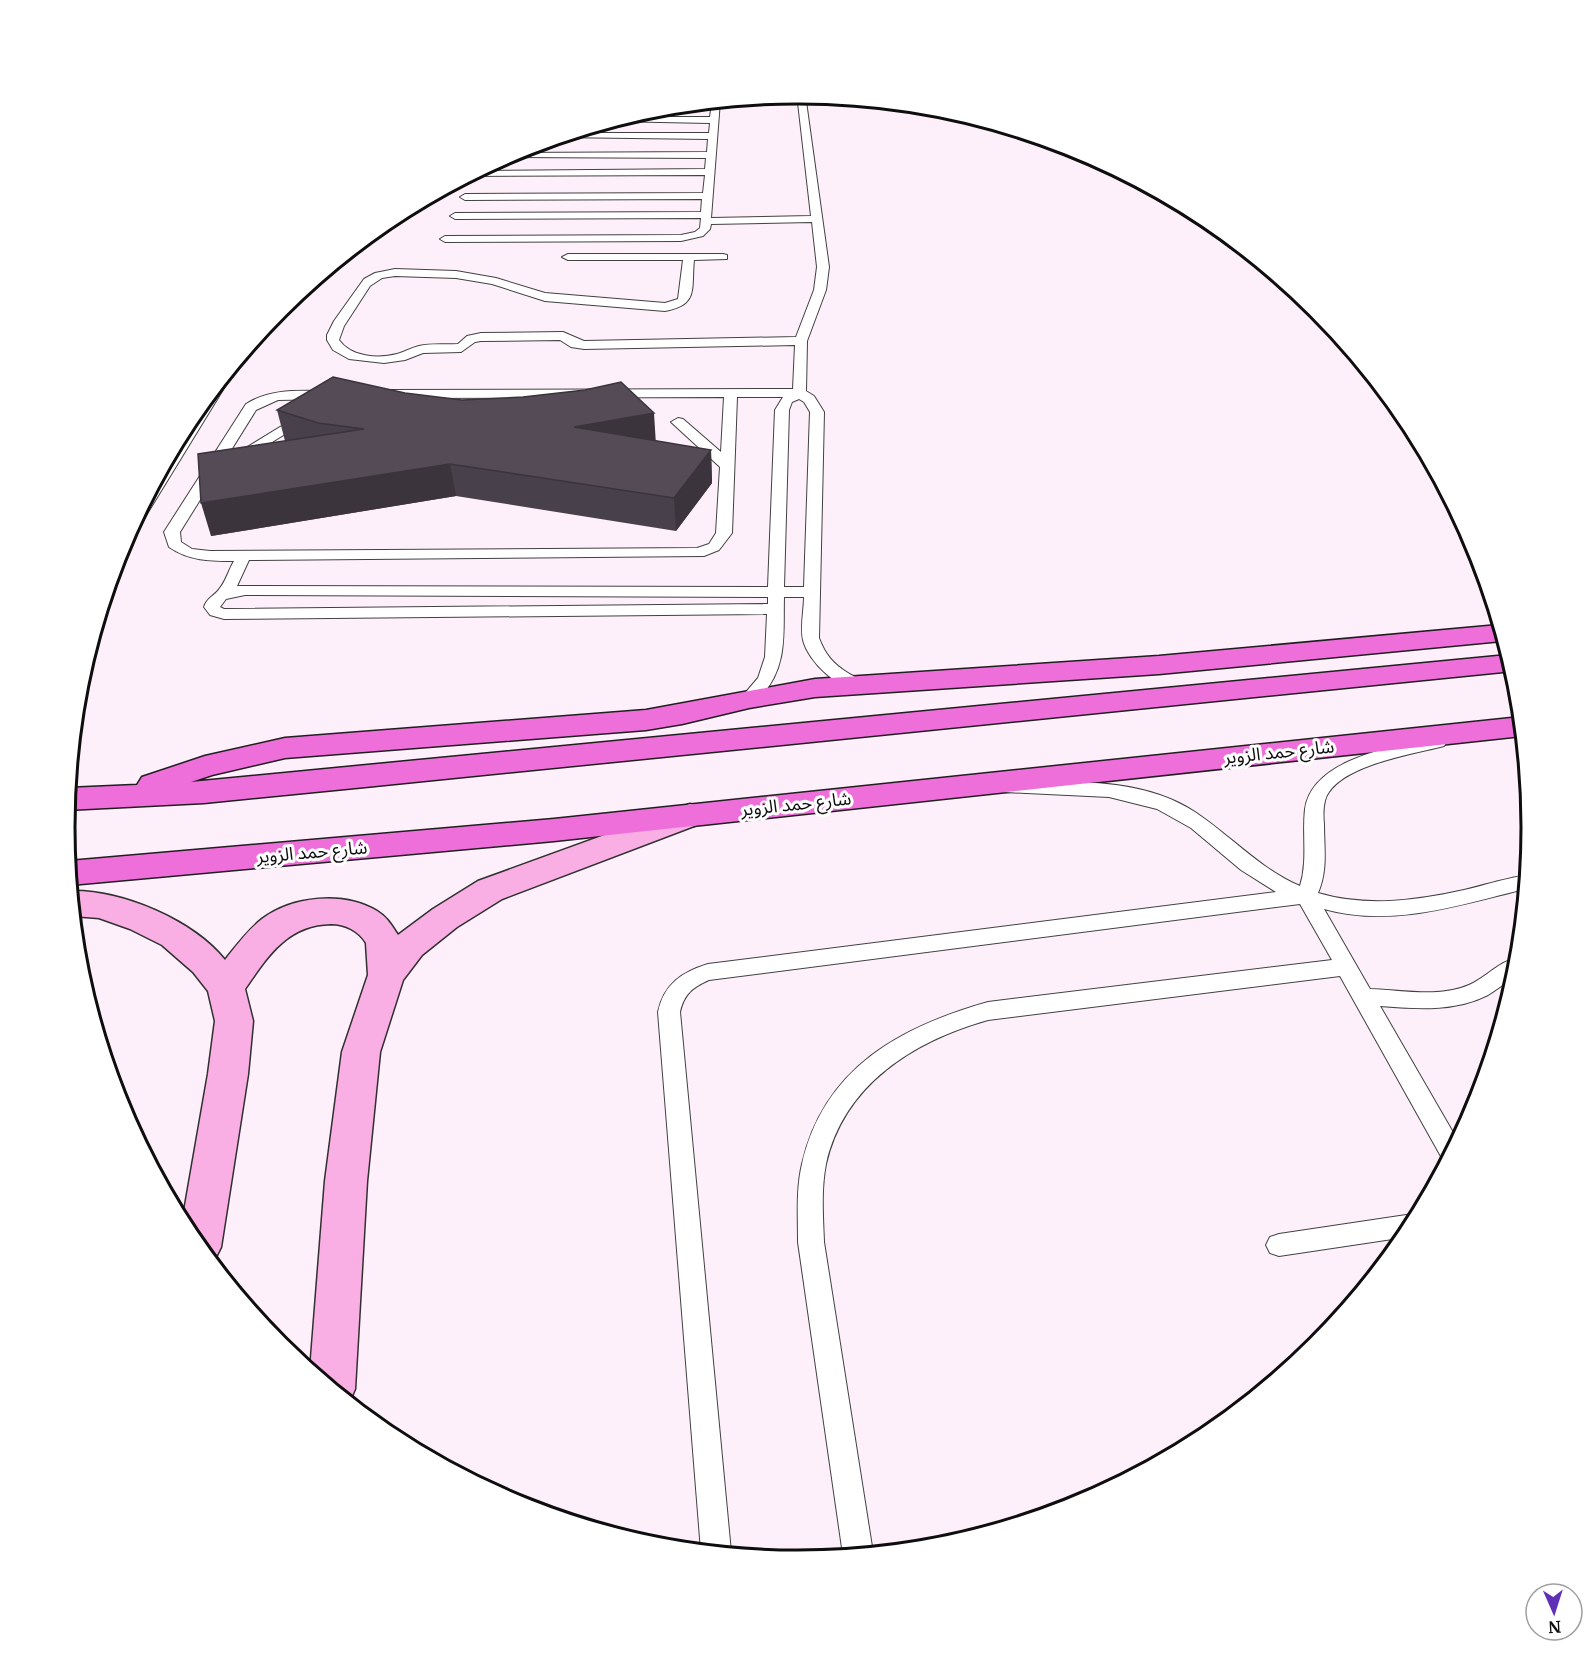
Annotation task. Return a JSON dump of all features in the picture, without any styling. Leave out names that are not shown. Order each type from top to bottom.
[{"type":"main road","points":[[122,796],[206,766],[285,748],[646,720],[682,715],[749,699],[856,684],[1158,665],[1494,634]]},
{"type":"main road","points":[[76,799],[377,776],[1502,664]]},
{"type":"main road","name":"شارع حمد الزوير","points":[[77,872],[318,852],[690,815],[1514,727]]},
{"type":"main road","points":[[386,975],[409,946],[445,918],[490,891],[690,815]]},
{"type":"main road","points":[[80,904],[102,906],[142,920],[176,936],[206,962],[226,987],[234,1021],[231,1053],[201,1235]]},
{"type":"main road","points":[[226,987],[252,951],[277,926],[301,914],[327,911],[357,916],[376,930],[385,944],[386,975],[361,1052],[346,1181],[333,1380]]},
{"type":"lane","points":[[799,393],[801,341],[814,308],[822,278],[802,104]]},
{"type":"lane","points":[[445,240],[681,238],[703,232],[714,109]]},
{"type":"lane","points":[[649,120],[715,120]]},
{"type":"lane","points":[[587,136],[713,136]]},
{"type":"lane","points":[[529,156],[711,155]]},
{"type":"lane","points":[[489,174],[710,172]]},
{"type":"lane","points":[[465,197],[708,196]]},
{"type":"lane","points":[[455,216],[817,219]]},
{"type":"lane","points":[[568,257],[723,256]]},
{"type":"lane","points":[[689,257],[684,300],[678,305],[665,307],[545,297],[528,294],[500,282],[417,271],[391,272],[369,281],[335,331],[333,340],[340,350],[352,355],[389,358],[423,349],[461,348],[471,339],[481,337],[557,336],[568,338],[575,344],[584,345],[801,341]]},
{"type":"lane","points":[[342,395],[283,395],[261,400],[251,407],[172,532],[174,544],[188,552],[210,556],[699,553],[714,547],[722,538],[731,392]]},
{"type":"lane","points":[[377,394],[731,392],[799,393],[809,399],[817,412],[811,638],[814,649],[832,671],[856,684]]},
{"type":"lane","points":[[749,699],[766,680],[771,668],[782,410],[787,399],[799,393]]},
{"type":"lane","points":[[678,422],[728,466]]},
{"type":"lane","points":[[209,473],[293,423]]},
{"type":"lane","points":[[226,593],[244,555]]},
{"type":"lane","points":[[775,609],[234,614],[216,612],[212,608],[213,602],[226,593],[245,590],[812,592]]},
{"type":"lane","points":[[1306,896],[1314,881],[1317,865],[1314,810],[1323,788],[1341,774],[1383,756],[1484,730]]},
{"type":"lane","points":[[963,786],[1090,790],[1162,803],[1199,824],[1264,877],[1282,888],[1353,908],[1390,910],[1410,908],[1518,884]]},
{"type":"lane","points":[[1306,896],[1447,1145]]},
{"type":"lane","points":[[715,1545],[669,1012],[671,999],[679,987],[687,980],[708,972],[1306,896]]},
{"type":"lane","points":[[857,1547],[811,1242],[814,1165],[821,1139],[850,1086],[874,1065],[924,1032],[956,1019],[988,1011],[1345,967]]},
{"type":"lane","points":[[1362,997],[1444,1000],[1477,990],[1506,972]]},
{"type":"lane","points":[[1279,1245],[1400,1227]]},
{"type":"building","points":[[333,377],[405,393],[462,400],[523,397],[585,390],[621,382],[654,413],[574,427],[711,450],[674,498],[450,464],[201,503],[198,454],[364,429],[318,423],[277,410]]}]
